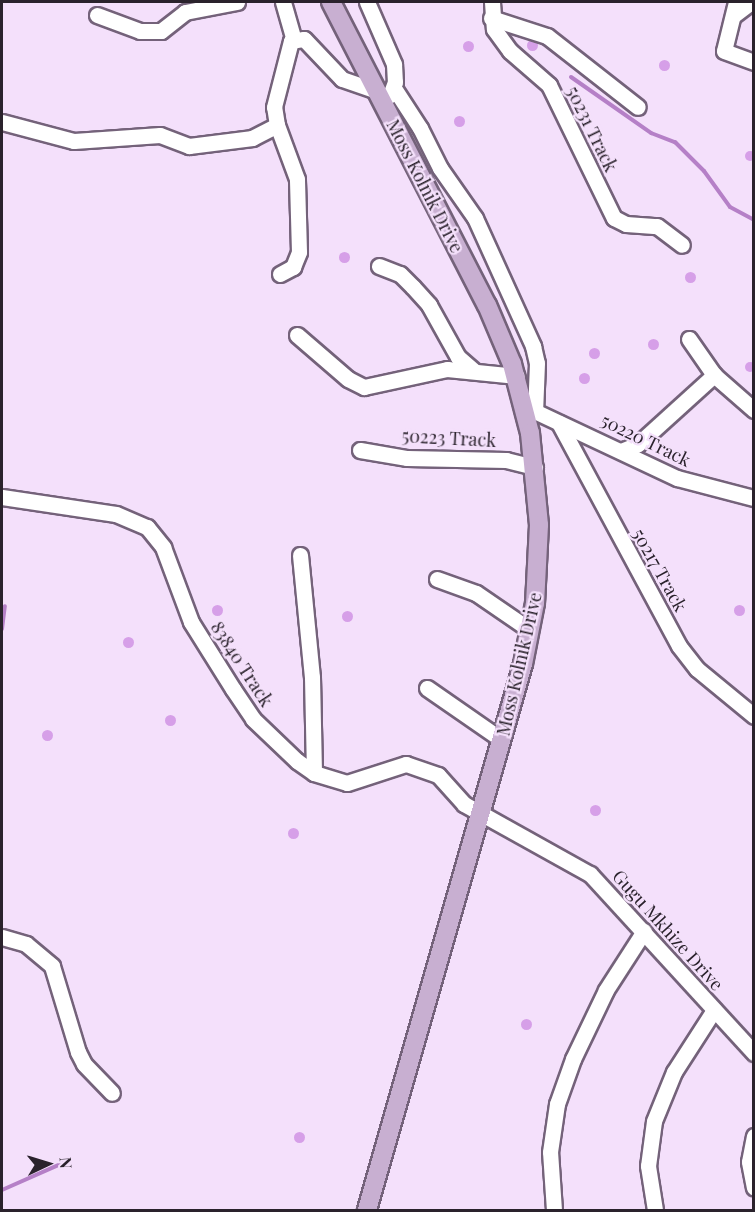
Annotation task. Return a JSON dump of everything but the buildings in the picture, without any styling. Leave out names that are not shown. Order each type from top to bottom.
[{"type":"main road","name":"Moss Kolnik Drive","points":[[331,2],[384,94],[487,305],[530,409],[539,572],[530,630],[502,740],[367,1210]]},
{"type":"street","points":[[97,15],[140,31],[161,31],[171,27],[185,12],[237,2]]},
{"type":"street","points":[[279,274],[293,267],[298,260],[298,193],[294,167],[277,125],[277,87],[293,38],[283,2]]},
{"type":"street","points":[[367,2],[394,64],[384,94]]},
{"type":"street","points":[[492,2],[491,18],[548,36],[638,107]]},
{"type":"street","points":[[751,2],[735,8],[724,51],[753,62]]},
{"type":"street","name":"50231 Track","points":[[491,18],[494,29],[510,51],[549,85],[614,218],[626,224],[657,226],[682,245]]},
{"type":"street","points":[[293,38],[307,41],[347,83],[384,94],[420,128],[440,168],[475,218],[535,351],[530,409]]},
{"type":"street","points":[[2,122],[74,141],[160,135],[188,146],[252,138],[277,125]]},
{"type":"street","points":[[379,266],[400,274],[413,287],[429,305],[458,357],[474,371]]},
{"type":"street","points":[[297,335],[348,379],[364,387],[447,369],[517,376]]},
{"type":"street","points":[[689,339],[714,375],[753,410]]},
{"type":"street","points":[[621,451],[638,444],[714,375]]},
{"type":"street","name":"50220 Track","points":[[530,409],[690,483],[753,498]]},
{"type":"street","name":"50217 Track","points":[[560,423],[679,646],[697,669],[753,716]]},
{"type":"street","name":"50223 Track","points":[[360,450],[407,458],[506,460],[535,467]]},
{"type":"street","name":"83840 Track","points":[[2,497],[116,514],[153,531],[168,557],[191,622],[232,690],[268,734],[314,773],[347,783],[406,764],[438,775],[464,804],[480,812]]},
{"type":"street","points":[[300,555],[312,677],[314,773]]},
{"type":"street","points":[[437,579],[476,593],[530,630]]},
{"type":"street","points":[[427,688],[502,740]]},
{"type":"street","name":"Gugu Mkhize Drive","points":[[480,812],[590,874],[753,1053]]},
{"type":"street","points":[[554,1210],[550,1152],[557,1104],[573,1059],[606,990],[644,931]]},
{"type":"street","points":[[2,937],[26,944],[52,966],[78,1052],[84,1064],[112,1093]]},
{"type":"street","points":[[655,1210],[648,1166],[654,1121],[679,1063],[714,1010]]},
{"type":"street","points":[[753,1136],[749,1162],[753,1188]]},
{"type":"waterway","points":[[571,77],[651,133],[675,142],[704,171],[730,207],[754,220]]},
{"type":"waterway","points":[[2,629],[5,606]]},
{"type":"waterway","points":[[2,1190],[63,1163]]}]
